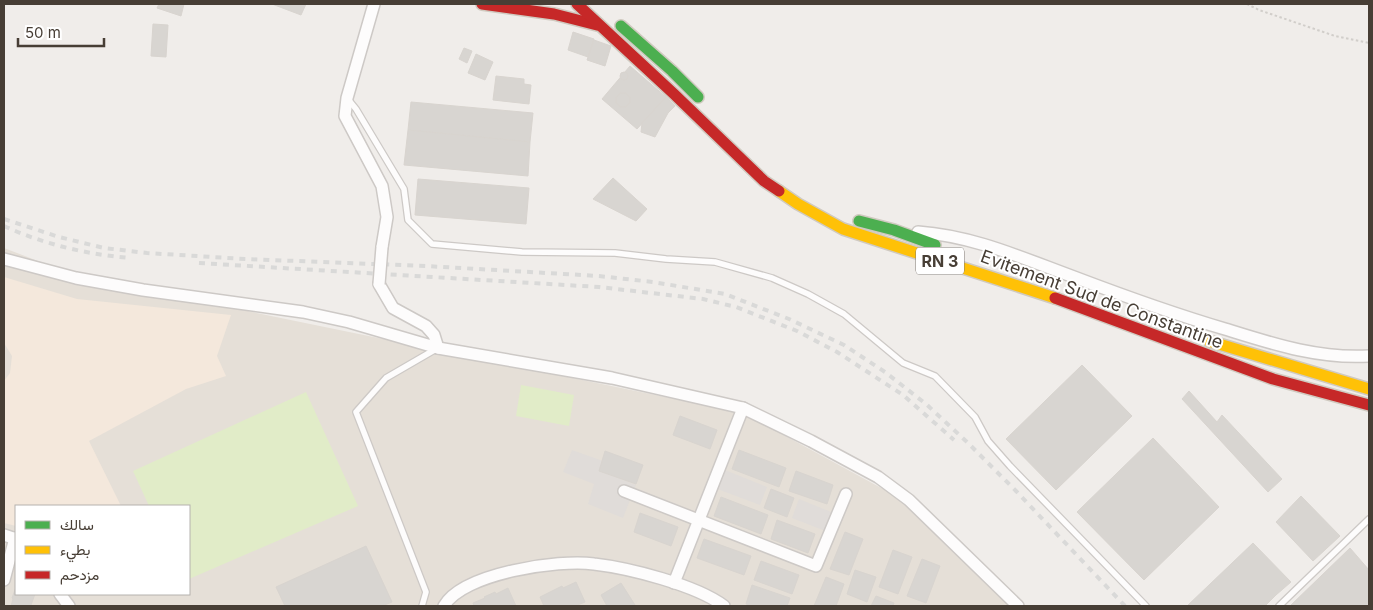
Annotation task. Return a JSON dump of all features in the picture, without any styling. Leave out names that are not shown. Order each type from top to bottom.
[{"type":"main road","points":[[482,4],[542,12],[599,25]]},
{"type":"main road","name":"Evitement Sud de Constantine","points":[[577,4],[764,181],[798,204],[843,229],[1036,291],[1273,380],[1369,405]]},
{"type":"main road","points":[[614,20],[672,70],[705,104]]},
{"type":"main road","name":"RN 3","points":[[815,200],[842,215],[894,230],[949,250]]},
{"type":"main road","name":"Evitement Sud de Constantine","points":[[986,264],[1134,318],[1180,332]]},
{"type":"main road","name":"Evitement Sud de Constantine","points":[[1198,338],[1369,389]]},
{"type":"street","points":[[374,4],[347,98],[345,116],[382,186],[387,217],[378,284],[393,308],[426,326],[434,335],[438,348]]},
{"type":"street","points":[[894,230],[938,233],[972,240],[1005,250],[1074,278],[1178,315],[1265,342],[1308,353],[1348,358],[1369,356]]},
{"type":"street","points":[[4,259],[76,278],[143,290],[304,312],[349,322],[438,348],[612,378],[743,408],[811,441],[878,477],[909,500],[1018,606]]},
{"type":"street","points":[[674,583],[743,408]]},
{"type":"street","points":[[624,492],[816,566],[846,494]]},
{"type":"street","points":[[4,580],[12,537]]},
{"type":"street","points":[[444,606],[446,602],[464,588],[496,574],[552,565],[592,563],[637,572],[674,583],[724,606]]},
{"type":"street","points":[[61,595],[69,606]]},
{"type":"lane","points":[[347,98],[356,108],[404,190],[408,220],[432,244],[522,252],[615,253],[715,262],[772,278],[844,314],[903,363],[935,376],[961,401],[975,417],[988,441],[1010,466],[1146,606]]},
{"type":"lane","points":[[422,606],[426,592],[356,412],[386,378],[438,348]]},
{"type":"lane","points":[[1279,606],[1369,519]]},
{"type":"path","points":[[1247,4],[1258,10],[1335,36],[1369,43]]},
{"type":"shaded area","points":[[4,248],[77,276],[743,413],[907,502],[1016,606],[4,606]]},
{"type":"shaded area","points":[[4,277],[77,299],[231,315],[217,356],[226,376],[186,389],[89,441],[121,505],[15,505],[15,526],[4,523],[4,381],[10,373],[12,356],[4,343]]},
{"type":"shaded area","points":[[572,450],[603,461],[600,471],[636,485],[623,518],[588,504],[594,484],[563,472]]},
{"type":"shaded area","points":[[720,468],[767,487],[760,505],[712,487]]},
{"type":"shaded area","points":[[799,499],[836,514],[828,532],[792,518]]},
{"type":"green space","points":[[521,385],[574,395],[569,426],[516,416]]},
{"type":"green space","points":[[306,392],[358,506],[190,579],[190,505],[149,505],[133,471]]},
{"type":"building","points":[[159,4],[184,4],[181,16],[157,8]]},
{"type":"building","points":[[272,4],[306,4],[301,15]]},
{"type":"building","points":[[153,24],[168,25],[166,57],[151,56]]},
{"type":"building","points":[[573,32],[594,39],[588,57],[568,50]]},
{"type":"building","points":[[594,40],[611,46],[605,66],[587,60]]},
{"type":"building","points":[[464,48],[472,51],[467,63],[459,59]]},
{"type":"building","points":[[476,54],[493,62],[485,80],[468,73]]},
{"type":"building","points":[[630,66],[666,97],[637,129],[602,99]]},
{"type":"building","points":[[624,72],[628,76],[624,80],[620,76]]},
{"type":"building","points":[[496,76],[524,79],[524,84],[531,85],[529,104],[493,100]]},
{"type":"building","points":[[623,93],[628,95],[630,100],[628,105],[623,107],[618,105],[616,100],[618,95]]},
{"type":"building","points":[[666,97],[675,106],[668,113],[655,137],[641,132],[642,123]]},
{"type":"building","points":[[411,102],[533,113],[530,142],[408,130]]},
{"type":"building","points":[[408,130],[530,142],[528,176],[404,165]]},
{"type":"building","points":[[613,178],[647,209],[636,221],[593,199]]},
{"type":"building","points":[[418,179],[529,188],[526,224],[415,215]]},
{"type":"building","points":[[1082,365],[1132,416],[1056,490],[1006,439]]},
{"type":"building","points":[[1189,391],[1217,422],[1222,415],[1282,479],[1268,492],[1182,399]]},
{"type":"building","points":[[680,416],[717,430],[710,449],[673,435]]},
{"type":"building","points":[[1153,438],[1219,507],[1144,580],[1077,512]]},
{"type":"building","points":[[739,450],[786,468],[779,487],[732,469]]},
{"type":"building","points":[[605,451],[643,465],[636,484],[599,471]]},
{"type":"building","points":[[796,471],[833,485],[827,504],[789,491]]},
{"type":"building","points":[[771,489],[794,498],[787,517],[764,508]]},
{"type":"building","points":[[1301,496],[1340,536],[1313,561],[1276,522]]},
{"type":"building","points":[[721,497],[768,515],[761,534],[714,516]]},
{"type":"building","points":[[640,513],[678,527],[671,546],[634,532]]},
{"type":"building","points":[[777,520],[815,534],[808,553],[771,539]]},
{"type":"building","points":[[845,532],[863,539],[849,575],[830,569]]},
{"type":"building","points":[[704,539],[751,556],[744,575],[697,558]]},
{"type":"building","points":[[1253,543],[1291,582],[1265,606],[1187,606]]},
{"type":"building","points":[[366,546],[392,602],[382,606],[285,606],[276,587]]},
{"type":"building","points":[[1350,548],[1369,570],[1369,606],[1290,606]]},
{"type":"building","points":[[893,550],[912,557],[898,594],[879,587]]},
{"type":"building","points":[[922,559],[940,566],[926,603],[907,596]]},
{"type":"building","points":[[761,561],[799,575],[792,594],[754,580]]},
{"type":"building","points":[[855,570],[876,577],[867,602],[847,594]]},
{"type":"building","points":[[826,577],[844,584],[836,606],[814,606]]},
{"type":"building","points":[[576,582],[585,602],[575,606],[544,606],[540,597],[562,586],[563,588]]},
{"type":"building","points":[[621,583],[635,605],[607,606],[601,595]]},
{"type":"building","points":[[752,585],[790,598],[787,606],[752,606],[746,604]]},
{"type":"building","points":[[508,588],[516,606],[474,606],[473,603],[484,597]]},
{"type":"building","points":[[15,590],[15,595],[35,595],[32,606],[11,606]]},
{"type":"building","points":[[876,596],[894,603],[893,606],[871,606]]},
{"type":"railway","points":[[4,219],[59,237],[104,248],[147,253],[599,276],[653,282],[725,294],[789,319],[844,345],[885,372],[926,404],[967,442],[1125,606]]},
{"type":"railway","points":[[4,226],[66,248],[131,258]]},
{"type":"railway","points":[[199,263],[599,287],[703,299],[736,307],[797,331],[837,352],[903,395],[954,440]]},
{"type":"traffic: fast","points":[[621,26],[698,97]]},
{"type":"traffic: fast","points":[[859,221],[894,230],[935,245]]},
{"type":"traffic: slow","points":[[779,191],[843,229],[1055,298]]},
{"type":"traffic: slow","points":[[1209,341],[1369,389]]},
{"type":"traffic: jam","points":[[482,4],[554,14],[597,25]]},
{"type":"traffic: jam","points":[[577,4],[764,181],[779,191]]},
{"type":"traffic: jam","points":[[1055,298],[1273,379],[1369,405]]}]
